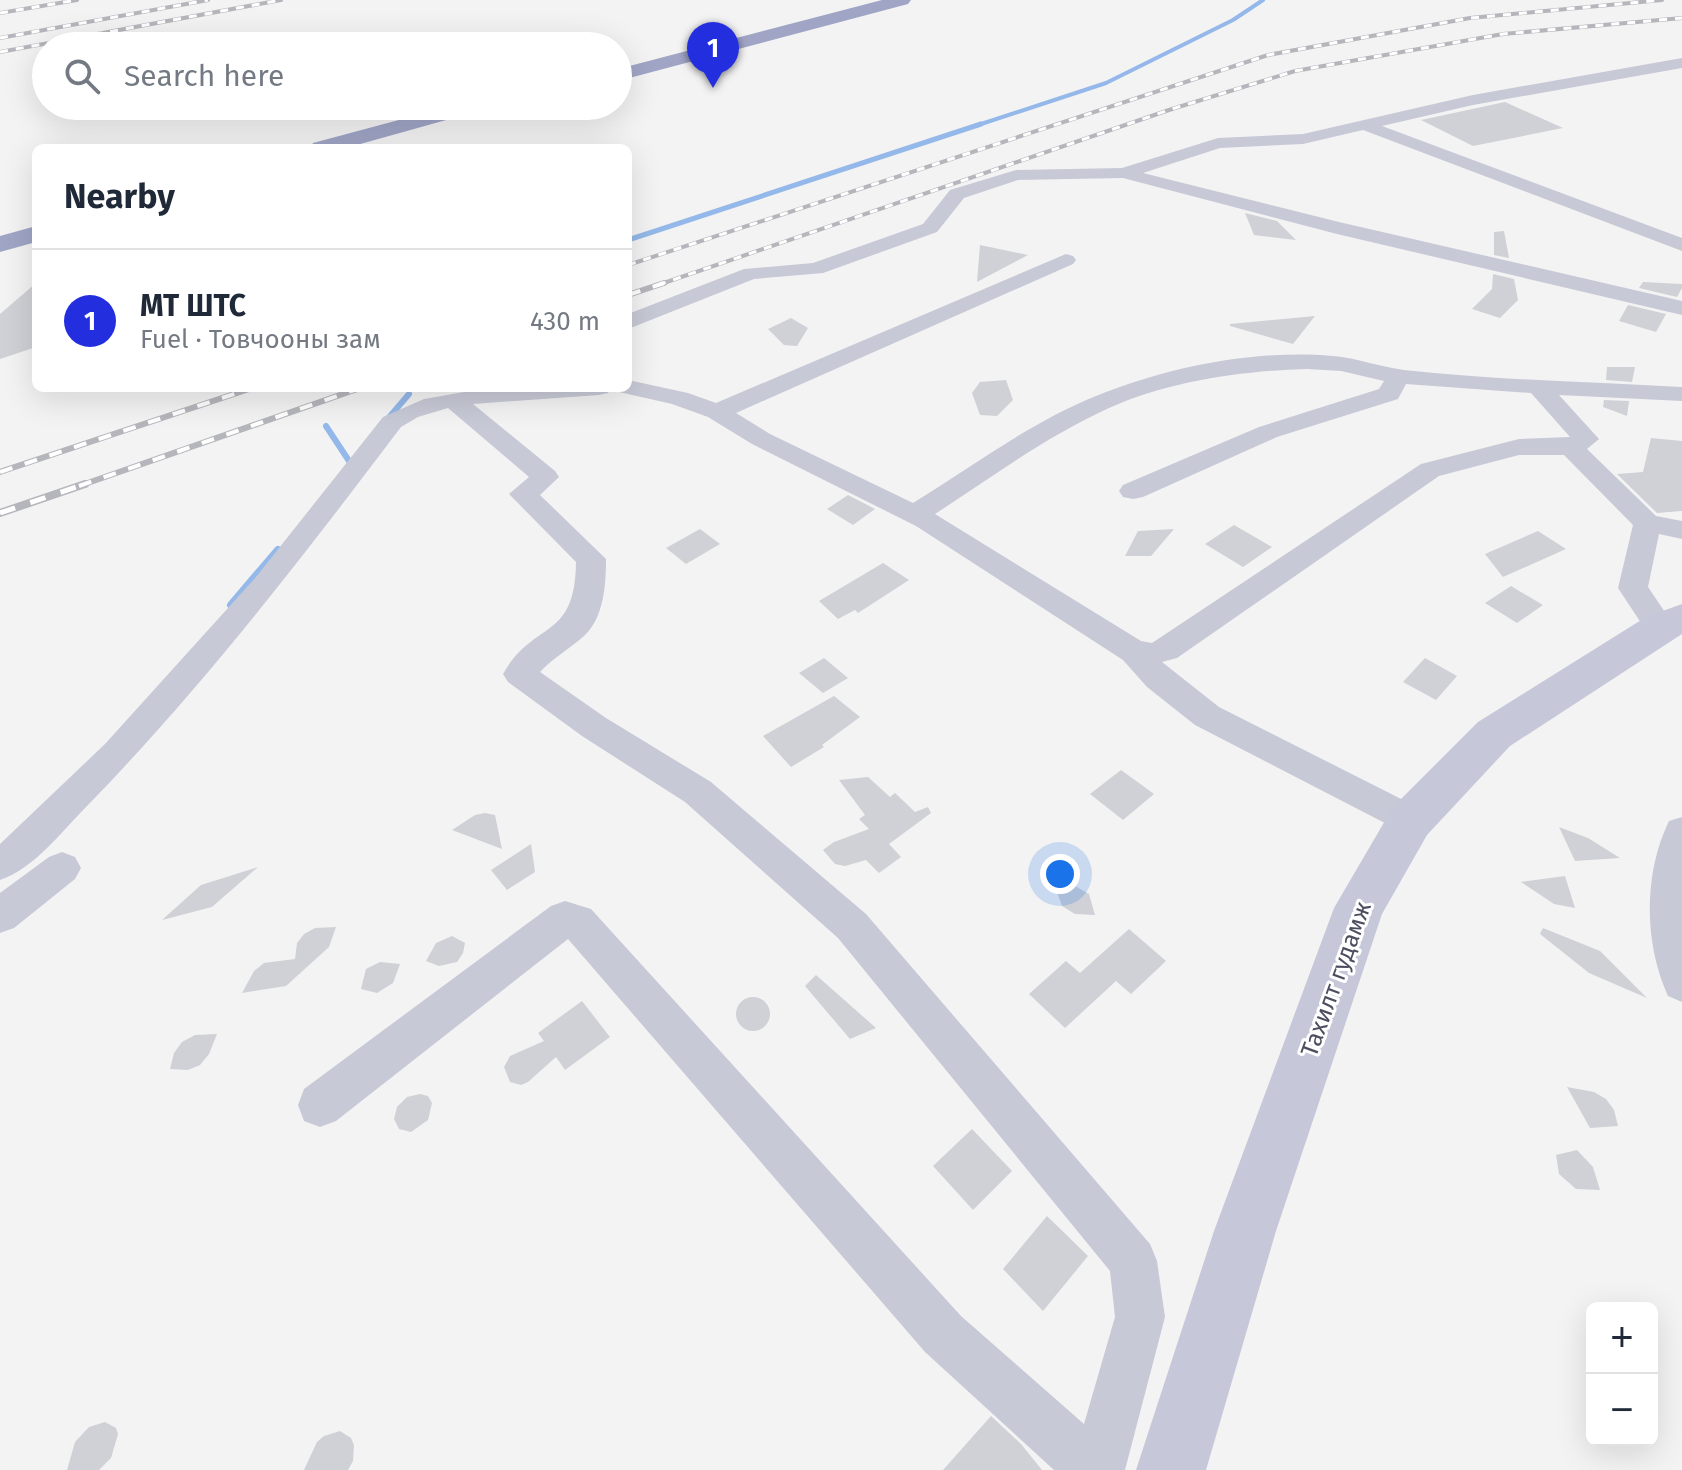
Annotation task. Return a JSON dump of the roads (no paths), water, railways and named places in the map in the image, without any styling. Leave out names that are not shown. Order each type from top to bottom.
[{"type":"highway","points":[[632,63],[876,0]]},
{"type":"highway","points":[[632,71],[902,0]]},
{"type":"highway","points":[[337,144],[435,120]]},
{"type":"highway","points":[[369,144],[446,120]]},
{"type":"highway","points":[[0,234],[32,226]]},
{"type":"highway","points":[[0,244],[32,235]]},
{"type":"main road","name":"Тахилт гудамж","points":[[1171,1470],[1245,1231],[1359,908],[1410,821],[1494,734],[1671,622]]},
{"type":"street","points":[[1123,173],[1218,143],[1303,139],[1473,100],[1682,63]]},
{"type":"street","points":[[1362,124],[1682,245]]},
{"type":"street","points":[[632,320],[751,273],[816,269],[930,228],[957,194],[1016,175],[1123,173],[1337,228],[1682,308]]},
{"type":"street","points":[[717,412],[1066,260]]},
{"type":"street","points":[[914,515],[1078,414],[1127,392],[1197,375],[1284,362],[1335,363],[1398,376],[1540,388],[1682,394]]},
{"type":"street","points":[[1133,491],[1268,432],[1389,394],[1398,376]]},
{"type":"street","points":[[632,388],[679,398],[717,412],[761,439],[914,515],[1134,652],[1158,679],[1207,716],[1410,821]]},
{"type":"street","points":[[1134,652],[1152,654],[1166,650],[1430,470],[1519,447],[1571,447],[1586,439],[1540,388]]},
{"type":"street","points":[[0,864],[14,855],[117,753],[267,584],[392,422],[403,413],[464,394],[509,392]]},
{"type":"street","points":[[320,1105],[565,918],[577,921],[943,1334],[1096,1470],[1140,1317],[1133,1261],[852,926],[698,792],[594,727],[519,674],[545,647],[575,627],[591,592],[591,559],[523,494],[546,477],[464,394]]},
{"type":"street","points":[[1571,447],[1647,523],[1682,530]]},
{"type":"street","points":[[1647,523],[1633,588],[1671,622]]},
{"type":"street","points":[[1682,832],[1669,889],[1672,949],[1682,983]]},
{"type":"street","points":[[0,916],[62,868]]},
{"type":"waterway","points":[[975,126],[1106,83],[1233,20],[1263,0]]},
{"type":"waterway","points":[[632,239],[981,124]]},
{"type":"waterway","points":[[386,421],[409,394]]},
{"type":"waterway","points":[[326,426],[351,464],[347,468]]},
{"type":"waterway","points":[[231,605],[278,550]]},
{"type":"railway","points":[[0,13],[77,0]]},
{"type":"railway","points":[[33,32],[208,0]]},
{"type":"railway","points":[[108,32],[281,0]]},
{"type":"railway","points":[[632,264],[1268,55],[1470,18],[1662,0]]},
{"type":"railway","points":[[658,285],[1172,109],[1295,71],[1503,34],[1682,18]]},
{"type":"railway","points":[[0,38],[32,32]]},
{"type":"railway","points":[[0,52],[32,46]]},
{"type":"railway","points":[[658,285],[664,283]]},
{"type":"railway","points":[[632,294],[658,285]]},
{"type":"railway","points":[[0,472],[240,392]]},
{"type":"railway","points":[[79,486],[349,392]]},
{"type":"railway","points":[[0,513],[85,484]]},
{"type":"place","name":"MT ШТС","points":[[713,88]]}]
